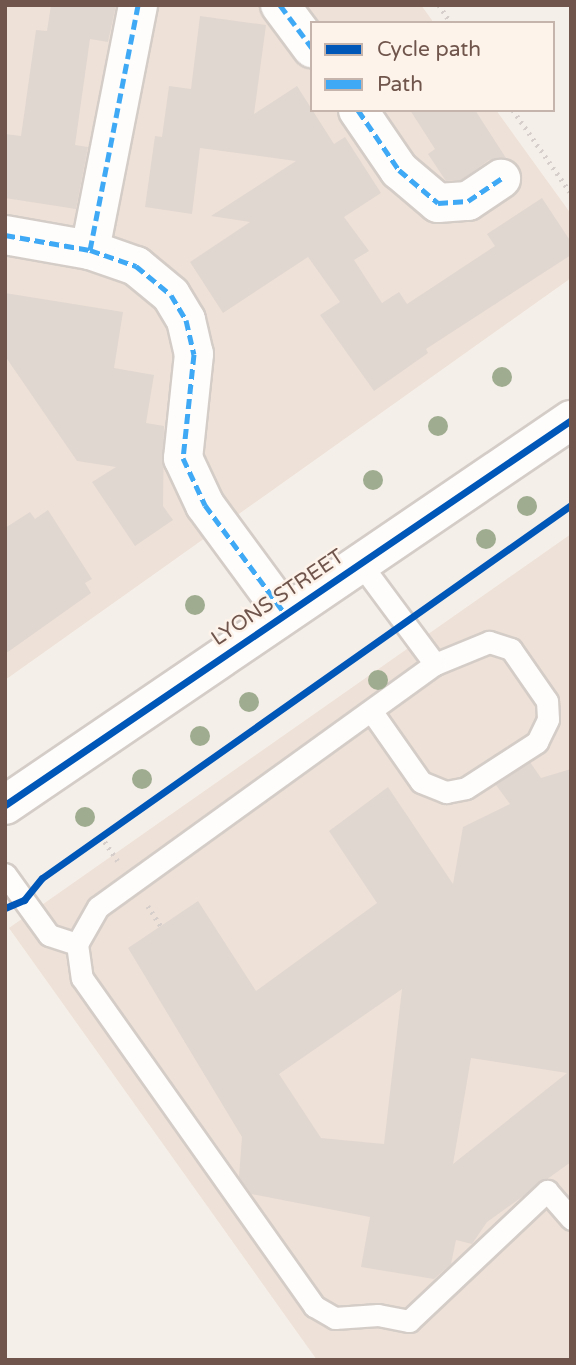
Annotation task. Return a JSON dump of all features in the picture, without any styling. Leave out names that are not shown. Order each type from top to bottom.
[{"type":"street","points":[[90,250],[138,5]]},
{"type":"street","points":[[281,5],[310,45]]},
{"type":"street","points":[[359,112],[399,170],[438,203],[468,201],[500,179]]},
{"type":"street","points":[[5,235],[90,250],[136,267],[172,295],[186,320],[194,355],[183,458],[205,505],[285,614]]},
{"type":"street","name":"LYONS STREET","points":[[5,805],[571,420]]},
{"type":"lane","points":[[360,563],[435,664]]},
{"type":"lane","points":[[372,712],[421,782],[446,792],[466,789],[537,742],[548,719],[547,701],[512,649],[489,642],[435,664],[98,907],[77,944],[82,978],[314,1306],[335,1318],[378,1315],[409,1321],[547,1191],[571,1219]]},
{"type":"lane","points":[[5,874],[49,935],[77,944]]},
{"type":"path","points":[[439,5],[450,21]]},
{"type":"path","points":[[514,112],[571,193]]},
{"type":"path","points":[[92,843],[111,830]]},
{"type":"shaded area","points":[[5,5],[421,5],[433,21],[310,21],[310,112],[497,112],[571,214],[571,278],[5,680]]},
{"type":"shaded area","points":[[571,534],[571,1360],[317,1360],[9,928]]},
{"type":"building","points":[[51,5],[116,5],[108,42],[90,39],[75,145],[88,147],[76,209],[5,198],[5,134],[21,136],[36,30],[47,31]]},
{"type":"building","points":[[200,16],[266,25],[254,114],[297,86],[310,106],[310,112],[314,112],[334,144],[345,137],[381,193],[344,217],[369,251],[354,260],[382,303],[399,292],[407,304],[495,246],[487,234],[542,198],[571,242],[571,255],[426,349],[428,353],[374,391],[320,315],[340,302],[308,257],[223,313],[190,262],[250,222],[211,216],[296,161],[200,148],[192,214],[145,207],[155,136],[162,137],[169,86],[191,89]]},
{"type":"building","points":[[411,112],[476,112],[506,158],[489,160],[461,180],[446,181],[428,154],[435,149]]},
{"type":"building","points":[[5,293],[123,312],[114,368],[154,375],[146,423],[164,426],[163,506],[173,520],[135,546],[92,482],[116,467],[77,461],[5,356]]},
{"type":"building","points":[[48,510],[92,579],[85,583],[91,593],[5,654],[5,528],[30,512],[35,519]]},
{"type":"building","points":[[530,762],[541,778],[571,769],[571,1162],[487,1222],[472,1244],[456,1240],[451,1264],[434,1279],[361,1267],[370,1217],[251,1194],[239,1177],[242,1137],[128,948],[198,901],[256,991],[377,903],[329,831],[388,787],[453,884],[463,827],[510,804],[496,785]],"holes":[[[402,989],[384,1144],[321,1138],[279,1074]],[[471,1058],[567,1073],[453,1164]]]},
{"type":"marked path","points":[[90,250],[138,5]]},
{"type":"marked path","points":[[280,5],[310,45]]},
{"type":"marked path","points":[[359,112],[399,170],[438,203],[468,201],[501,179]]},
{"type":"marked path","points":[[5,235],[90,250],[136,266],[171,295],[186,320],[194,354],[183,458],[205,505],[285,614]]},
{"type":"cycle path","points":[[5,805],[571,420]]},
{"type":"cycle path","points":[[5,908],[24,900],[42,878],[571,505]]}]
